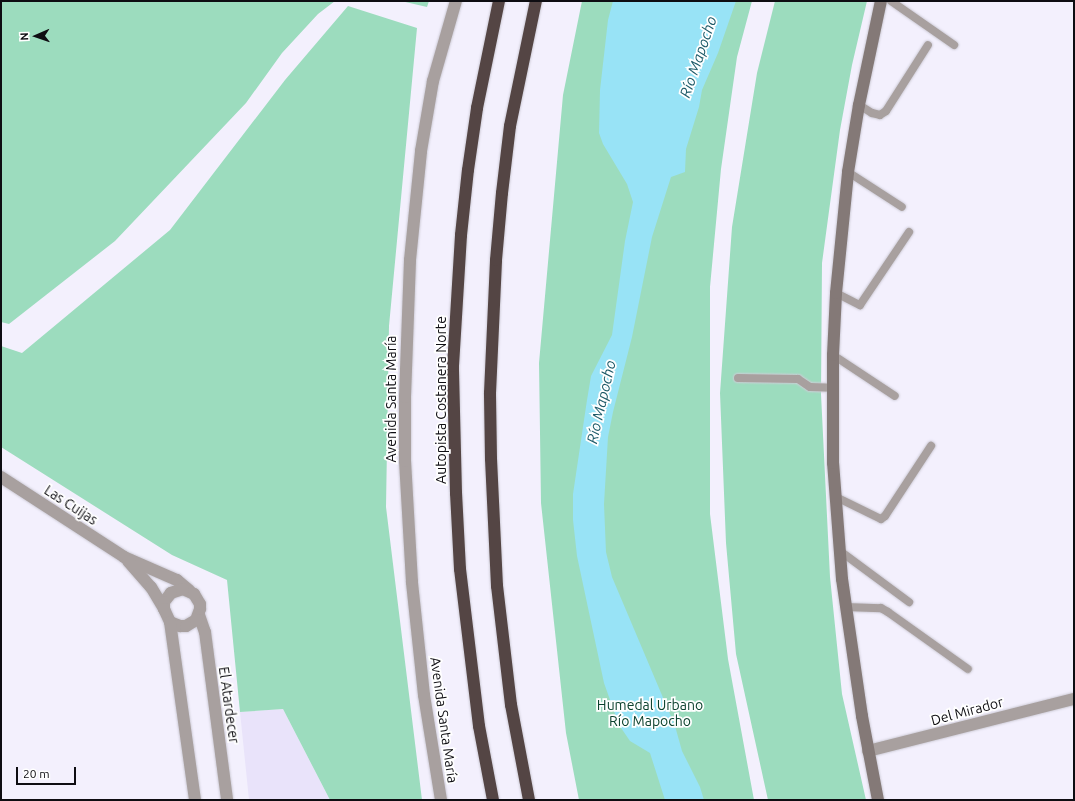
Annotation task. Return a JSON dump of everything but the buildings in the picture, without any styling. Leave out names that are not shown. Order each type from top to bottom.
[{"type":"highway","name":"Autopista Costanera Norte","points":[[493,800],[479,726],[460,569],[456,493],[453,366],[461,235],[468,170],[480,92],[499,1]]},
{"type":"highway","points":[[530,800],[511,706],[497,586],[492,496],[490,393],[496,260],[502,193],[510,126],[536,1]]},
{"type":"street","name":"Avenida Santa María","points":[[441,800],[424,695],[412,589],[405,461],[405,390],[410,260],[421,151],[433,81],[456,1]]},
{"type":"street","points":[[878,800],[868,751],[845,607],[836,497],[833,355],[836,293],[848,172],[859,105],[882,1]]},
{"type":"street","name":"Las Cuijas","points":[[1,477],[124,557],[177,580],[189,590]]},
{"type":"street","name":"Las Cuijas","points":[[124,557],[151,587],[164,609]]},
{"type":"street","points":[[170,622],[180,626],[186,626],[196,620],[199,615],[200,604],[194,594],[189,590],[177,590],[171,593],[164,602],[164,609],[170,622],[195,800]]},
{"type":"street","name":"El Atardecer","points":[[199,615],[205,632],[227,800]]},
{"type":"street","name":"Del Mirador","points":[[868,751],[1074,699]]},
{"type":"lane","points":[[891,1],[954,44]]},
{"type":"lane","points":[[859,105],[880,115],[886,111],[928,45]]},
{"type":"lane","points":[[848,172],[902,207]]},
{"type":"lane","points":[[836,293],[860,306],[909,232]]},
{"type":"lane","points":[[833,355],[895,396]]},
{"type":"lane","points":[[738,378],[798,379],[810,387],[833,388]]},
{"type":"lane","points":[[836,497],[881,519],[885,516],[931,446]]},
{"type":"lane","points":[[840,552],[909,602]]},
{"type":"lane","points":[[845,607],[881,608],[968,669]]},
{"type":"shaded area","points":[[283,709],[330,800],[249,800],[240,712]]},
{"type":"green space","points":[[1,1],[335,1],[318,14],[282,53],[246,103],[115,241],[9,324],[1,322]]},
{"type":"green space","points":[[401,1],[429,1],[427,7]]},
{"type":"green space","name":"Humedal Urbano Río Mapocho","points":[[582,1],[752,1],[737,57],[721,169],[710,287],[710,514],[728,659],[754,800],[579,800],[566,733],[541,503],[539,363],[563,95]]},
{"type":"green space","points":[[775,1],[867,1],[852,65],[840,130],[822,263],[821,394],[830,577],[842,694],[866,800],[768,800],[736,654],[726,543],[720,393],[732,227],[757,73]]},
{"type":"green space","points":[[348,6],[417,28],[389,326],[386,507],[422,800],[330,800],[283,709],[240,712],[227,580],[172,555],[1,447],[1,346],[22,353],[170,230],[285,80]]},
{"type":"water","name":"Río Mapocho","points":[[613,1],[736,1],[718,53],[702,90],[699,107],[686,149],[685,172],[671,177],[652,237],[632,337],[608,437],[604,504],[606,552],[612,577],[675,726],[682,751],[700,787],[704,800],[665,800],[650,753],[630,741],[619,725],[604,683],[577,556],[573,520],[573,494],[587,400],[591,376],[612,335],[625,241],[633,202],[627,184],[603,144],[599,133],[600,90],[608,20]]}]
